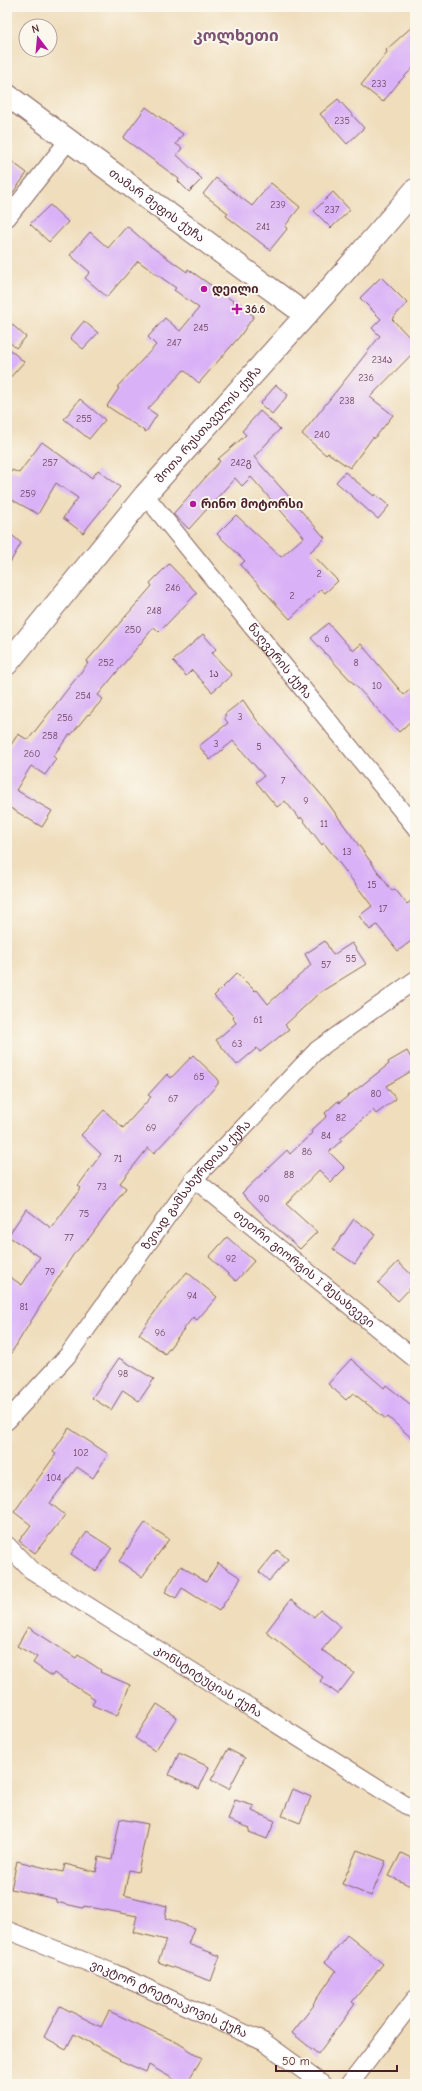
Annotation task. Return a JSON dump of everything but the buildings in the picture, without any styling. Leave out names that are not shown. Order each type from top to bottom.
[{"type":"main road","name":"თამარ მეფის ქუჩა","points":[[7,95],[306,315]]},
{"type":"main road","name":"შოთა რუსთაველის ქუჩა","points":[[7,664],[145,495],[306,315],[415,190]]},
{"type":"street","points":[[7,218],[68,141]]},
{"type":"street","name":"წაღვერის ქუჩა","points":[[145,495],[415,827]]},
{"type":"street","name":"ზვიად გამსახურდიას ქუჩა","points":[[7,1421],[68,1355],[194,1179],[317,1050],[415,980]]},
{"type":"street","name":"თეთრი გიორგის I შესახვევი","points":[[194,1179],[415,1359]]},
{"type":"street","name":"კონსტიტუციას ქუჩა","points":[[7,1545],[31,1570],[415,1811]]},
{"type":"street","name":"ვიკტორ ტრეტიაკოვის ქუჩა","points":[[7,1930],[114,1973],[264,2042],[322,2084]]},
{"type":"street","points":[[350,2084],[415,1999]]},
{"type":"place","name":"დეილი","points":[[204,289]]},
{"type":"place","name":"36.6","points":[[237,309]]},
{"type":"place","name":"რინო მოტორსი","points":[[193,504]]},
{"type":"district","name":"კოლხეთი","points":[[236,36]]}]
